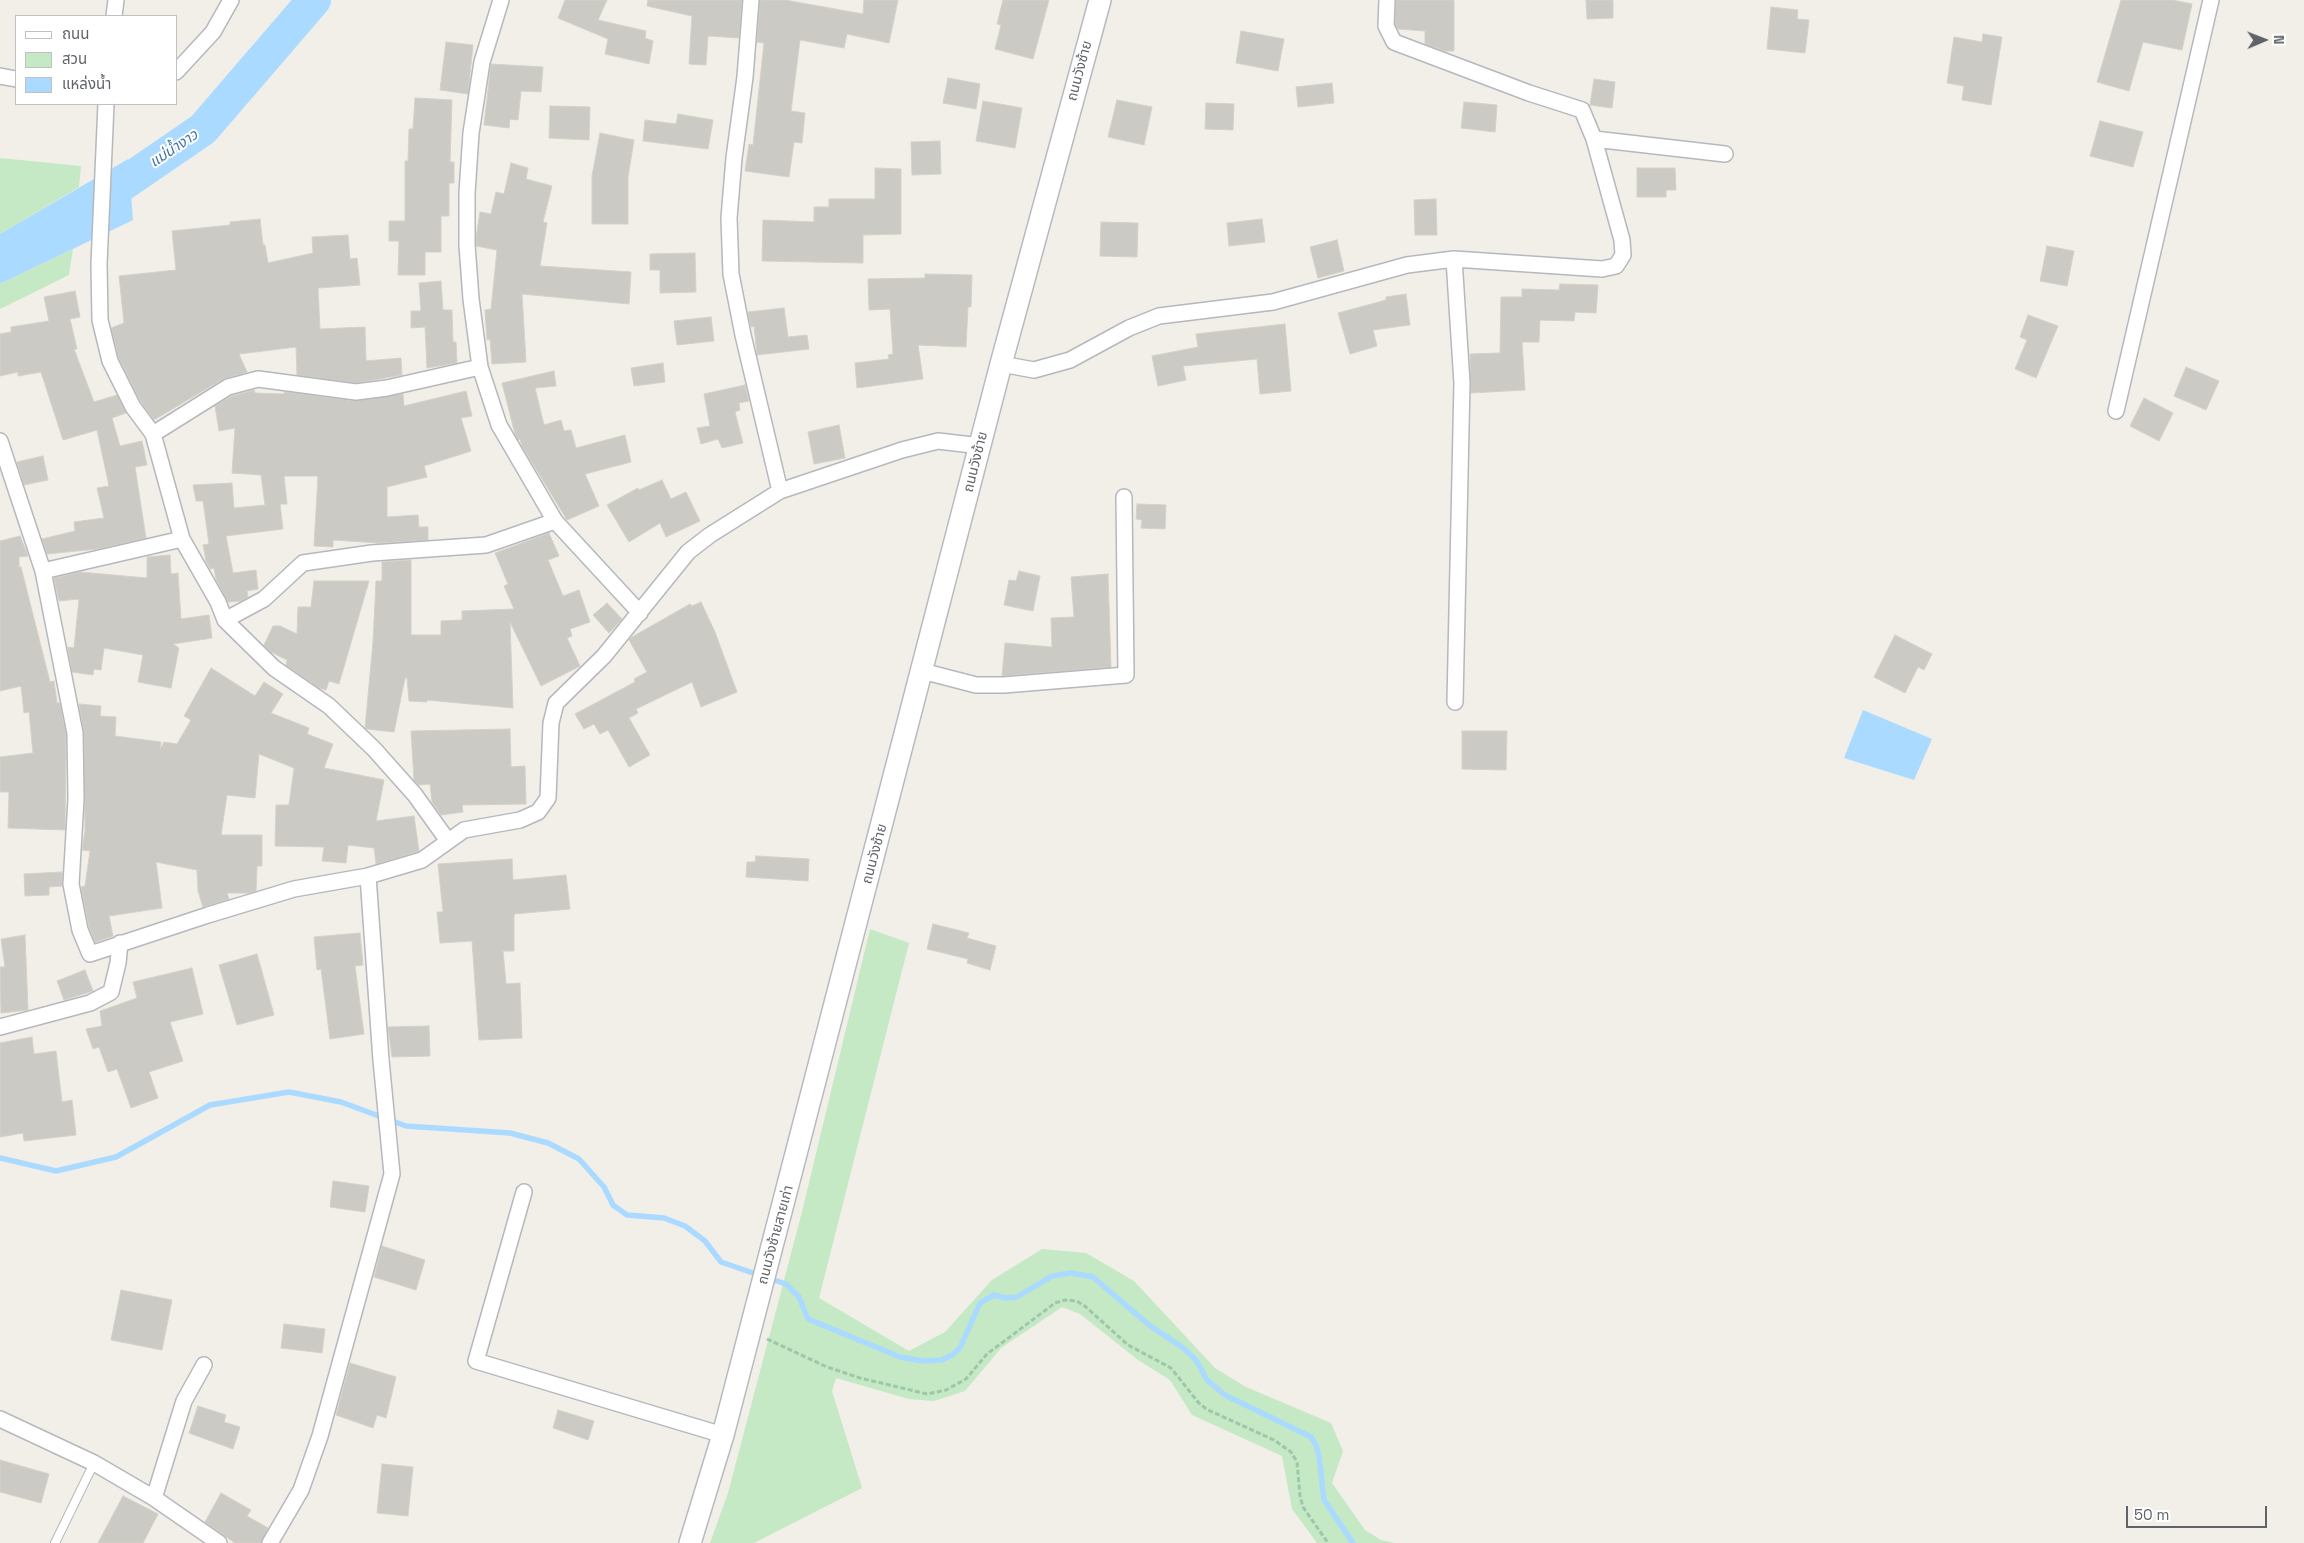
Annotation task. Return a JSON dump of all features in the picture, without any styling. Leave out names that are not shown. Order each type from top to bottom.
[{"type":"main road","name":"ถนนวังซ้าย","points":[[856,925],[1001,364],[1100,0]]},
{"type":"main road","name":"ถนนวังซ้ายสายเก่า","points":[[690,1543],[723,1435],[856,925]]},
{"type":"street","points":[[114,15],[116,0]]},
{"type":"street","points":[[178,70],[213,32],[231,0]]},
{"type":"street","points":[[501,0],[482,62],[471,134],[467,193],[469,272],[480,367],[500,425],[555,521],[640,613]]},
{"type":"street","points":[[751,0],[745,77],[734,158],[729,218],[731,274],[743,335],[780,491]]},
{"type":"street","points":[[1001,364],[1034,370],[1070,360],[1129,328],[1160,316],[1273,302],[1407,264],[1454,259],[1602,269],[1616,266],[1623,255],[1622,240],[1594,139],[1582,110],[1529,93],[1394,42],[1386,26],[1387,0]]},
{"type":"street","points":[[2116,411],[2211,0]]},
{"type":"street","points":[[0,76],[15,79]]},
{"type":"street","points":[[106,105],[99,264],[100,320],[110,361],[133,407],[154,434],[182,539],[218,602],[225,620],[274,668],[329,706],[374,749],[415,794],[448,841]]},
{"type":"street","points":[[1594,139],[1726,154]]},
{"type":"street","points":[[1454,259],[1462,383],[1455,702]]},
{"type":"street","points":[[154,434],[228,387],[258,379],[356,392],[387,388],[480,367]]},
{"type":"street","points":[[0,441],[43,571],[75,733],[76,799],[70,884],[80,930],[90,954],[294,889],[368,876],[422,860],[464,830],[520,820],[538,812],[548,798],[551,723],[556,703],[604,656],[688,552],[710,534],[780,491],[902,450],[938,441],[981,446]]},
{"type":"street","points":[[922,671],[976,685],[1004,686],[1126,675],[1124,498]]},
{"type":"street","points":[[225,620],[264,599],[303,562],[372,553],[486,545],[555,521]]},
{"type":"street","points":[[43,571],[182,539]]},
{"type":"street","points":[[270,1543],[301,1490],[320,1436],[392,1174],[385,1106],[368,876]]},
{"type":"street","points":[[0,1027],[90,1003],[111,992],[118,963],[120,943]]},
{"type":"street","points":[[524,1192],[476,1361],[723,1435]]},
{"type":"street","points":[[154,1498],[184,1401],[204,1365]]},
{"type":"street","points":[[0,1419],[94,1464],[154,1498],[219,1543]]},
{"type":"lane","points":[[55,1543],[94,1464]]},
{"type":"path","points":[[750,1332],[827,1366],[860,1378],[927,1394],[946,1390],[966,1379],[987,1354],[1054,1304],[1065,1300],[1077,1301],[1128,1345],[1171,1368],[1206,1410],[1274,1440],[1292,1452],[1297,1462],[1303,1507],[1328,1543]]},
{"type":"green space","points":[[0,158],[81,166],[79,187],[0,234]]},
{"type":"green space","points":[[73,249],[69,275],[0,309],[0,284]]},
{"type":"green space","points":[[870,929],[909,943],[819,1298],[909,1351],[945,1332],[992,1280],[1042,1249],[1086,1253],[1134,1281],[1215,1368],[1246,1387],[1331,1423],[1343,1451],[1332,1483],[1365,1530],[1381,1540],[1395,1543],[1317,1543],[1292,1509],[1282,1456],[1192,1415],[1170,1380],[1138,1360],[1080,1314],[1062,1307],[1001,1348],[965,1391],[934,1401],[909,1399],[836,1378],[832,1391],[862,1488],[754,1543],[710,1543],[728,1493],[802,1212]]},
{"type":"water","points":[[128,159],[133,220],[0,284],[0,234]]},
{"type":"water","points":[[1863,710],[1932,739],[1914,780],[1844,758]]},
{"type":"building","points":[[565,0],[607,0],[598,20],[646,31],[645,38],[653,41],[649,64],[605,54],[608,39],[558,18]]},
{"type":"building","points":[[648,0],[742,0],[739,38],[708,36],[706,65],[689,64],[692,16],[647,6]]},
{"type":"building","points":[[760,0],[785,0],[863,14],[864,0],[898,0],[889,43],[847,34],[844,48],[800,40],[791,111],[805,113],[802,143],[794,142],[789,177],[745,171],[749,144],[753,145],[764,43],[757,42]]},
{"type":"building","points":[[1003,0],[1049,0],[1033,59],[995,49],[1001,25],[997,24]]},
{"type":"building","points":[[1396,0],[1454,0],[1454,51],[1445,51],[1425,44],[1425,31],[1398,29],[1395,24]]},
{"type":"building","points":[[1586,0],[1613,0],[1613,18],[1587,19]]},
{"type":"building","points":[[2121,0],[2172,0],[2192,4],[2182,50],[2143,42],[2129,91],[2097,82]]},
{"type":"building","points":[[1771,7],[1798,10],[1797,19],[1809,20],[1805,53],[1767,49]]},
{"type":"building","points":[[1241,31],[1284,39],[1278,71],[1236,63]]},
{"type":"building","points":[[1983,34],[2002,37],[1991,105],[1962,100],[1964,86],[1947,83],[1954,37],[1982,42]]},
{"type":"building","points":[[446,42],[473,45],[468,94],[440,90]]},
{"type":"building","points":[[491,64],[543,67],[541,92],[521,91],[518,120],[510,119],[509,128],[484,125]]},
{"type":"building","points":[[948,78],[980,84],[976,109],[943,103]]},
{"type":"building","points":[[1594,79],[1615,82],[1612,108],[1590,105]]},
{"type":"building","points":[[1332,83],[1334,103],[1298,107],[1296,87]]},
{"type":"building","points":[[415,98],[452,100],[450,162],[454,162],[454,183],[449,183],[449,216],[441,216],[441,252],[425,252],[425,275],[398,275],[399,241],[389,241],[389,221],[405,221],[405,161],[408,161],[409,129],[413,129]]},
{"type":"building","points":[[1117,100],[1152,107],[1144,145],[1108,137]]},
{"type":"building","points":[[983,101],[1022,108],[1015,148],[976,141]]},
{"type":"building","points":[[1464,102],[1497,105],[1495,132],[1461,128]]},
{"type":"building","points":[[1206,103],[1234,104],[1233,130],[1205,129]]},
{"type":"building","points":[[550,106],[590,107],[589,140],[549,138]]},
{"type":"building","points":[[678,114],[713,120],[708,149],[643,141],[645,120],[676,124]]},
{"type":"building","points":[[2100,121],[2143,132],[2133,167],[2090,156]]},
{"type":"building","points":[[600,133],[634,140],[628,177],[628,224],[592,224],[592,176]]},
{"type":"building","points":[[940,141],[941,174],[912,175],[911,142]]},
{"type":"building","points":[[511,163],[528,168],[526,179],[552,186],[543,222],[547,223],[540,266],[631,272],[629,304],[522,294],[526,362],[492,364],[490,339],[487,340],[485,310],[491,309],[497,250],[476,246],[476,238],[480,212],[491,214],[496,192],[504,194]]},
{"type":"building","points":[[875,168],[901,169],[901,234],[863,235],[863,263],[762,261],[763,220],[814,222],[814,207],[829,207],[829,199],[875,199]]},
{"type":"building","points":[[1637,168],[1675,168],[1676,190],[1666,190],[1666,197],[1637,197]]},
{"type":"building","points":[[1436,199],[1437,235],[1415,235],[1414,200]]},
{"type":"building","points":[[260,219],[263,245],[265,245],[268,263],[313,253],[312,237],[348,235],[350,259],[357,258],[360,285],[318,288],[320,329],[365,327],[366,361],[401,358],[402,375],[356,383],[297,375],[296,347],[239,354],[247,372],[223,379],[154,420],[141,402],[119,358],[111,328],[124,323],[119,276],[176,270],[172,231],[230,225],[230,222]]},
{"type":"building","points":[[1262,219],[1265,242],[1229,246],[1227,223]]},
{"type":"building","points":[[1101,222],[1138,223],[1137,257],[1100,256]]},
{"type":"building","points":[[1337,240],[1344,271],[1318,278],[1310,247]]},
{"type":"building","points":[[2047,246],[2074,251],[2067,286],[2040,281]]},
{"type":"building","points":[[695,253],[696,292],[660,293],[660,270],[650,270],[650,254]]},
{"type":"building","points":[[925,274],[972,275],[971,307],[968,307],[966,347],[918,345],[923,379],[857,388],[855,363],[889,359],[888,355],[893,354],[890,309],[869,310],[868,279],[925,278]]},
{"type":"building","points":[[441,281],[443,310],[452,310],[453,342],[456,342],[457,363],[427,368],[425,327],[411,328],[411,311],[421,311],[419,283]]},
{"type":"building","points":[[1560,284],[1598,285],[1596,313],[1575,312],[1574,321],[1540,320],[1539,342],[1522,342],[1525,390],[1471,393],[1470,354],[1500,353],[1501,297],[1522,297],[1522,289],[1559,290]]},
{"type":"building","points":[[75,291],[80,317],[70,319],[77,349],[74,349],[94,402],[117,395],[126,413],[112,418],[120,446],[142,441],[147,465],[135,467],[146,538],[97,549],[47,554],[42,539],[75,531],[74,522],[104,518],[97,488],[109,486],[97,430],[63,440],[41,372],[18,376],[18,372],[0,376],[0,334],[11,332],[11,327],[49,321],[44,297]]},
{"type":"building","points":[[1406,294],[1410,325],[1373,330],[1377,346],[1350,354],[1338,313],[1386,300],[1386,297]]},
{"type":"building","points":[[784,308],[788,337],[807,335],[809,349],[757,355],[754,326],[751,327],[748,312]]},
{"type":"building","points":[[2028,315],[2058,326],[2036,378],[2015,369],[2027,340],[2020,337]]},
{"type":"building","points":[[711,317],[714,341],[677,345],[674,321]]},
{"type":"building","points":[[1285,324],[1291,391],[1260,394],[1257,359],[1183,366],[1186,380],[1158,386],[1152,356],[1198,347],[1196,334]]},
{"type":"building","points":[[663,363],[665,382],[634,386],[631,368]]},
{"type":"building","points":[[2186,367],[2219,381],[2206,410],[2174,396]]},
{"type":"building","points":[[554,371],[556,386],[535,388],[544,425],[561,420],[564,431],[571,430],[576,448],[625,435],[631,462],[585,474],[599,506],[567,520],[522,446],[520,439],[518,440],[515,434],[502,383]]},
{"type":"building","points":[[745,385],[749,401],[739,403],[740,410],[735,412],[743,443],[722,448],[718,439],[701,444],[697,428],[710,426],[704,394]]},
{"type":"building","points":[[254,390],[255,393],[284,394],[285,392],[355,401],[403,394],[404,406],[466,391],[472,416],[461,418],[471,451],[424,466],[427,477],[387,487],[387,517],[418,515],[419,527],[428,527],[428,540],[379,543],[333,540],[333,547],[314,546],[318,476],[284,476],[287,504],[280,504],[283,529],[226,536],[233,573],[256,570],[258,589],[247,591],[248,597],[241,601],[228,602],[216,579],[214,568],[210,569],[206,561],[203,545],[209,544],[203,501],[196,501],[193,485],[232,483],[234,508],[265,505],[261,475],[232,473],[235,428],[219,431],[215,406],[232,396]]},
{"type":"building","points":[[2144,398],[2173,413],[2159,441],[2130,426]]},
{"type":"building","points":[[839,425],[845,458],[814,464],[808,432]]},
{"type":"building","points":[[43,456],[48,480],[24,485],[17,462]]},
{"type":"building","points":[[662,480],[671,499],[686,492],[700,521],[666,537],[660,523],[629,542],[607,505],[638,488],[639,490]]},
{"type":"building","points":[[1137,504],[1166,505],[1165,529],[1141,528],[1142,520],[1136,519]]},
{"type":"building","points":[[549,533],[559,556],[548,560],[563,596],[579,590],[590,622],[570,629],[572,636],[567,638],[580,666],[541,686],[510,622],[513,708],[427,700],[427,702],[409,701],[407,678],[405,678],[394,732],[365,728],[373,642],[376,581],[382,581],[382,562],[411,560],[411,635],[441,635],[441,621],[462,620],[462,611],[514,609],[504,586],[508,584],[495,553]]},
{"type":"building","points":[[20,536],[28,556],[19,557],[19,567],[21,567],[50,682],[54,681],[57,703],[60,703],[66,734],[65,830],[8,828],[9,792],[0,792],[0,757],[33,753],[29,712],[24,713],[21,686],[0,691],[0,541]]},
{"type":"building","points":[[170,555],[171,574],[178,573],[181,619],[209,615],[212,638],[173,644],[179,648],[171,688],[138,682],[143,655],[104,648],[101,670],[94,669],[93,675],[72,672],[68,647],[74,648],[79,599],[59,601],[54,578],[80,572],[147,578],[147,557]]},
{"type":"building","points":[[1019,571],[1040,576],[1033,611],[1004,605],[1009,580],[1016,581]]},
{"type":"building","points":[[1108,574],[1111,667],[1002,676],[1005,643],[1052,647],[1051,618],[1074,617],[1071,577]]},
{"type":"building","points":[[314,581],[369,581],[339,684],[329,681],[326,690],[319,688],[286,665],[287,660],[271,652],[264,645],[273,626],[280,626],[297,634],[298,607],[311,607]]},
{"type":"building","points":[[701,602],[715,632],[737,692],[701,707],[692,682],[636,709],[638,713],[629,718],[650,755],[629,767],[608,730],[600,734],[594,724],[584,729],[575,714],[635,682],[634,679],[647,672],[629,640],[632,637],[690,604],[692,606]]},
{"type":"building","points":[[607,603],[622,619],[609,633],[593,615]]},
{"type":"building","points":[[1895,635],[1932,654],[1924,670],[1918,667],[1905,693],[1874,677]]},
{"type":"building","points":[[211,668],[255,696],[264,682],[283,694],[271,713],[309,728],[307,734],[333,744],[324,768],[384,780],[376,821],[414,816],[419,851],[376,864],[374,848],[348,845],[346,863],[322,861],[324,847],[275,846],[276,805],[289,805],[294,768],[259,754],[255,798],[227,795],[221,835],[262,835],[262,866],[257,866],[256,891],[249,893],[227,893],[229,899],[203,907],[198,891],[197,870],[156,862],[162,908],[109,916],[113,936],[95,942],[89,927],[81,887],[85,886],[90,851],[82,850],[85,831],[84,733],[79,704],[101,706],[100,716],[116,717],[115,736],[161,742],[160,749],[164,742],[177,744],[191,720],[184,716]]},
{"type":"building","points":[[510,729],[511,767],[525,766],[526,804],[462,805],[463,812],[441,815],[432,802],[430,784],[419,785],[414,780],[411,731]]},
{"type":"building","points":[[1462,731],[1507,731],[1506,770],[1462,769]]},
{"type":"building","points":[[756,856],[809,859],[808,881],[746,877],[747,862],[755,862]]},
{"type":"building","points":[[512,859],[513,880],[566,875],[570,909],[514,914],[514,951],[503,951],[506,984],[520,983],[522,1038],[479,1040],[472,941],[440,943],[437,912],[443,912],[438,864]]},
{"type":"building","points":[[62,872],[62,886],[49,887],[49,895],[25,896],[24,874]]},
{"type":"building","points":[[933,924],[969,933],[967,938],[996,946],[990,970],[967,963],[968,959],[927,949]]},
{"type":"building","points":[[360,933],[363,965],[355,966],[364,1034],[330,1039],[321,969],[317,970],[314,937]]},
{"type":"building","points":[[25,935],[28,1010],[1,1013],[0,967],[5,967],[1,939]]},
{"type":"building","points":[[257,954],[274,1015],[237,1025],[219,965]]},
{"type":"building","points":[[192,968],[203,1014],[170,1022],[183,1061],[149,1072],[158,1098],[131,1108],[117,1069],[108,1072],[99,1047],[93,1049],[86,1029],[102,1026],[100,1011],[137,998],[133,982]]},
{"type":"building","points":[[85,970],[93,991],[64,1000],[57,981]]},
{"type":"building","points":[[429,1026],[430,1056],[392,1057],[388,1027]]},
{"type":"building","points":[[32,1037],[34,1054],[56,1051],[62,1102],[72,1100],[76,1135],[24,1141],[23,1133],[0,1137],[0,1043]]},
{"type":"building","points":[[333,1181],[369,1186],[365,1212],[330,1207]]},
{"type":"building","points":[[382,1246],[425,1260],[416,1290],[374,1277]]},
{"type":"building","points":[[121,1290],[172,1300],[162,1350],[111,1340]]},
{"type":"building","points":[[284,1324],[325,1329],[322,1353],[281,1348]]},
{"type":"building","points":[[350,1363],[396,1377],[386,1418],[377,1415],[373,1428],[336,1415]]},
{"type":"building","points":[[198,1406],[226,1415],[224,1422],[240,1427],[233,1449],[189,1433]]},
{"type":"building","points":[[558,1410],[594,1421],[588,1440],[553,1428]]},
{"type":"building","points":[[0,1460],[49,1474],[41,1503],[0,1492]]},
{"type":"building","points":[[382,1464],[413,1467],[408,1516],[377,1513]]},
{"type":"building","points":[[221,1493],[251,1510],[247,1516],[268,1528],[261,1543],[235,1543],[205,1522]]},
{"type":"building","points":[[123,1496],[158,1514],[143,1543],[98,1543]]},
{"type":"waterway","name":"แม่น้ำงาว","points":[[92,205],[203,129],[314,0]]},
{"type":"waterway","points":[[0,1158],[56,1171],[116,1157],[210,1105],[289,1092],[341,1102],[406,1126],[510,1133],[548,1143],[579,1159],[604,1187],[613,1205],[627,1215],[664,1218],[685,1226],[705,1241],[721,1262],[759,1275]]},
{"type":"waterway","points":[[768,1278],[786,1284],[799,1297],[808,1319],[900,1357],[923,1361],[942,1360],[960,1348],[980,1303],[994,1295],[1005,1298],[1017,1297],[1052,1276],[1071,1273],[1093,1277],[1149,1325],[1182,1347],[1196,1360],[1207,1380],[1225,1395],[1311,1437],[1316,1445],[1319,1456],[1324,1500],[1353,1543]]}]
